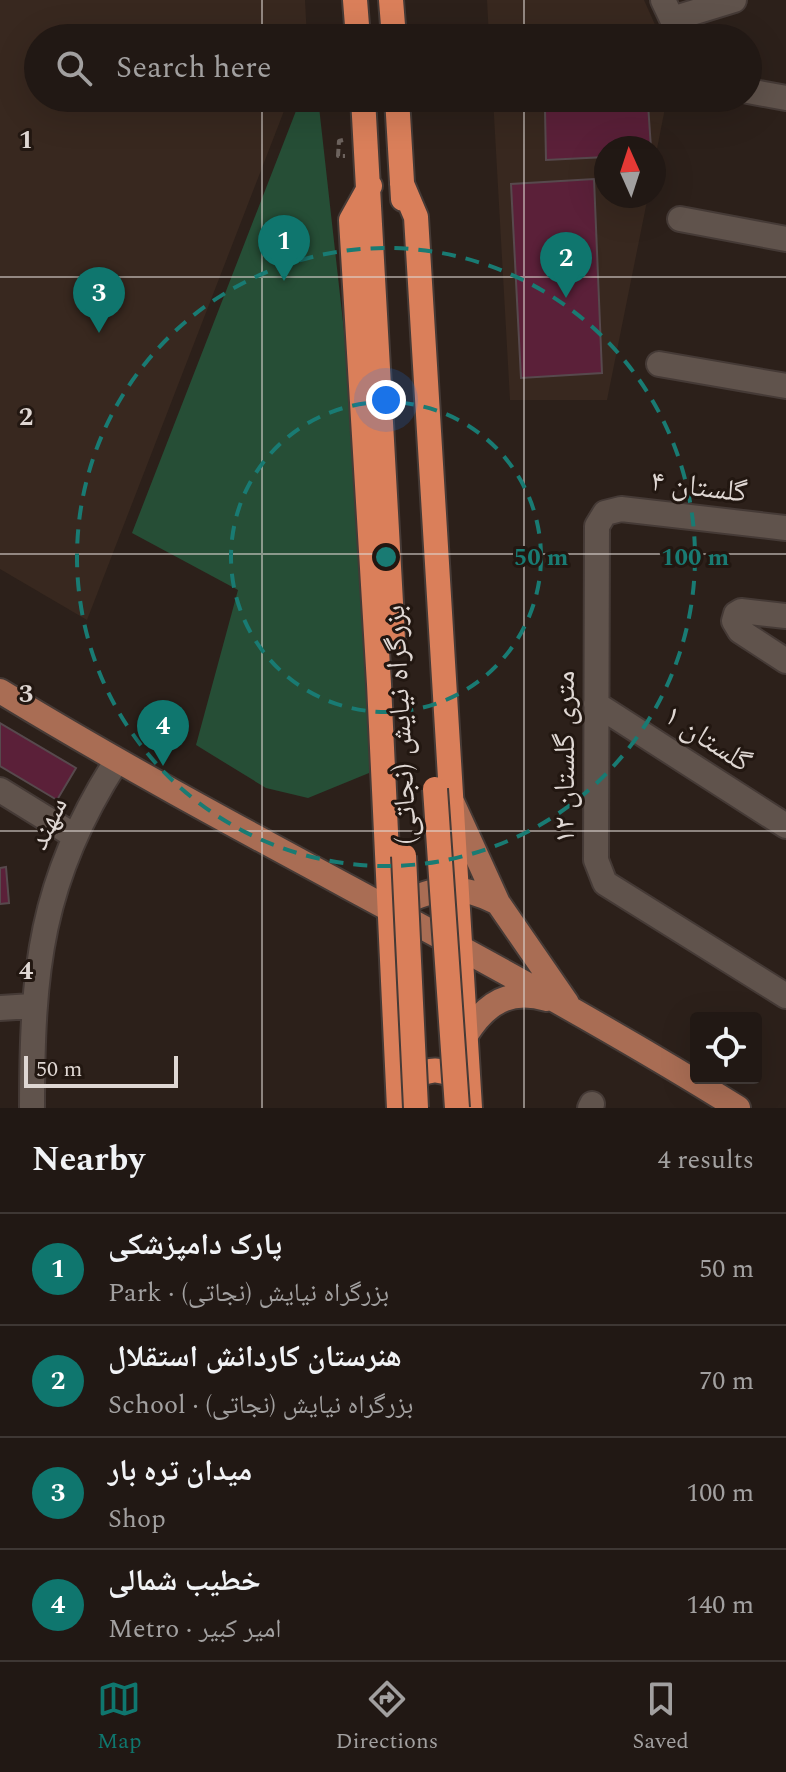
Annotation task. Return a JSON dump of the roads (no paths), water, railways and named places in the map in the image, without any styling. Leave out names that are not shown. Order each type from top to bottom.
[{"type":"highway","points":[[355,0],[357,24]]},
{"type":"highway","points":[[391,0],[393,24]]},
{"type":"highway","name":"بزرگراه نیایش (نجاتی)","points":[[364,112],[370,186],[404,1106]]},
{"type":"highway","name":"بزرگراه نیایش (نجاتی)","points":[[398,112],[434,773],[466,1102]]},
{"type":"highway","points":[[402,184],[416,217],[466,1035],[466,1102]]},
{"type":"highway","points":[[370,186],[351,220],[404,1106]]},
{"type":"highway","points":[[404,1106],[410,1083],[434,1069],[446,1070],[466,1102]]},
{"type":"main road","points":[[0,691],[116,762],[569,1005],[738,1108]]},
{"type":"main road","points":[[450,796],[498,903],[569,1005]]},
{"type":"main road","points":[[390,909],[430,892],[455,888],[475,891],[498,903]]},
{"type":"main road","points":[[466,1035],[481,1013],[505,998],[532,995],[569,1005]]},
{"type":"street","points":[[663,0],[672,19],[734,0]]},
{"type":"street","points":[[762,94],[786,98]]},
{"type":"street","points":[[680,219],[786,239]]},
{"type":"street","points":[[659,364],[786,386]]},
{"type":"street","name":"گلستان ۴","points":[[605,513],[621,509],[786,528]]},
{"type":"street","name":"۱۲ متری گلستان","points":[[605,513],[597,526],[596,860],[599,876],[605,883],[786,996]]},
{"type":"street","points":[[786,616],[741,611],[736,614],[735,626],[786,661]]},
{"type":"street","name":"گلستان ۱","points":[[596,704],[786,826]]},
{"type":"street","name":"سهند","points":[[32,1108],[32,1006],[44,932],[60,869],[73,835],[116,762]]},
{"type":"street","points":[[1,793],[73,835]]},
{"type":"street","points":[[0,1008],[32,1006]]},
{"type":"place","name":"پارک دامپزشکی","points":[[284,281]]},
{"type":"place","name":"هنرستان کاردانش استقلال","points":[[566,298]]},
{"type":"place","name":"میدان تره بار","points":[[99,333]]},
{"type":"place","name":"خطیب شمالی","points":[[163,766]]}]
